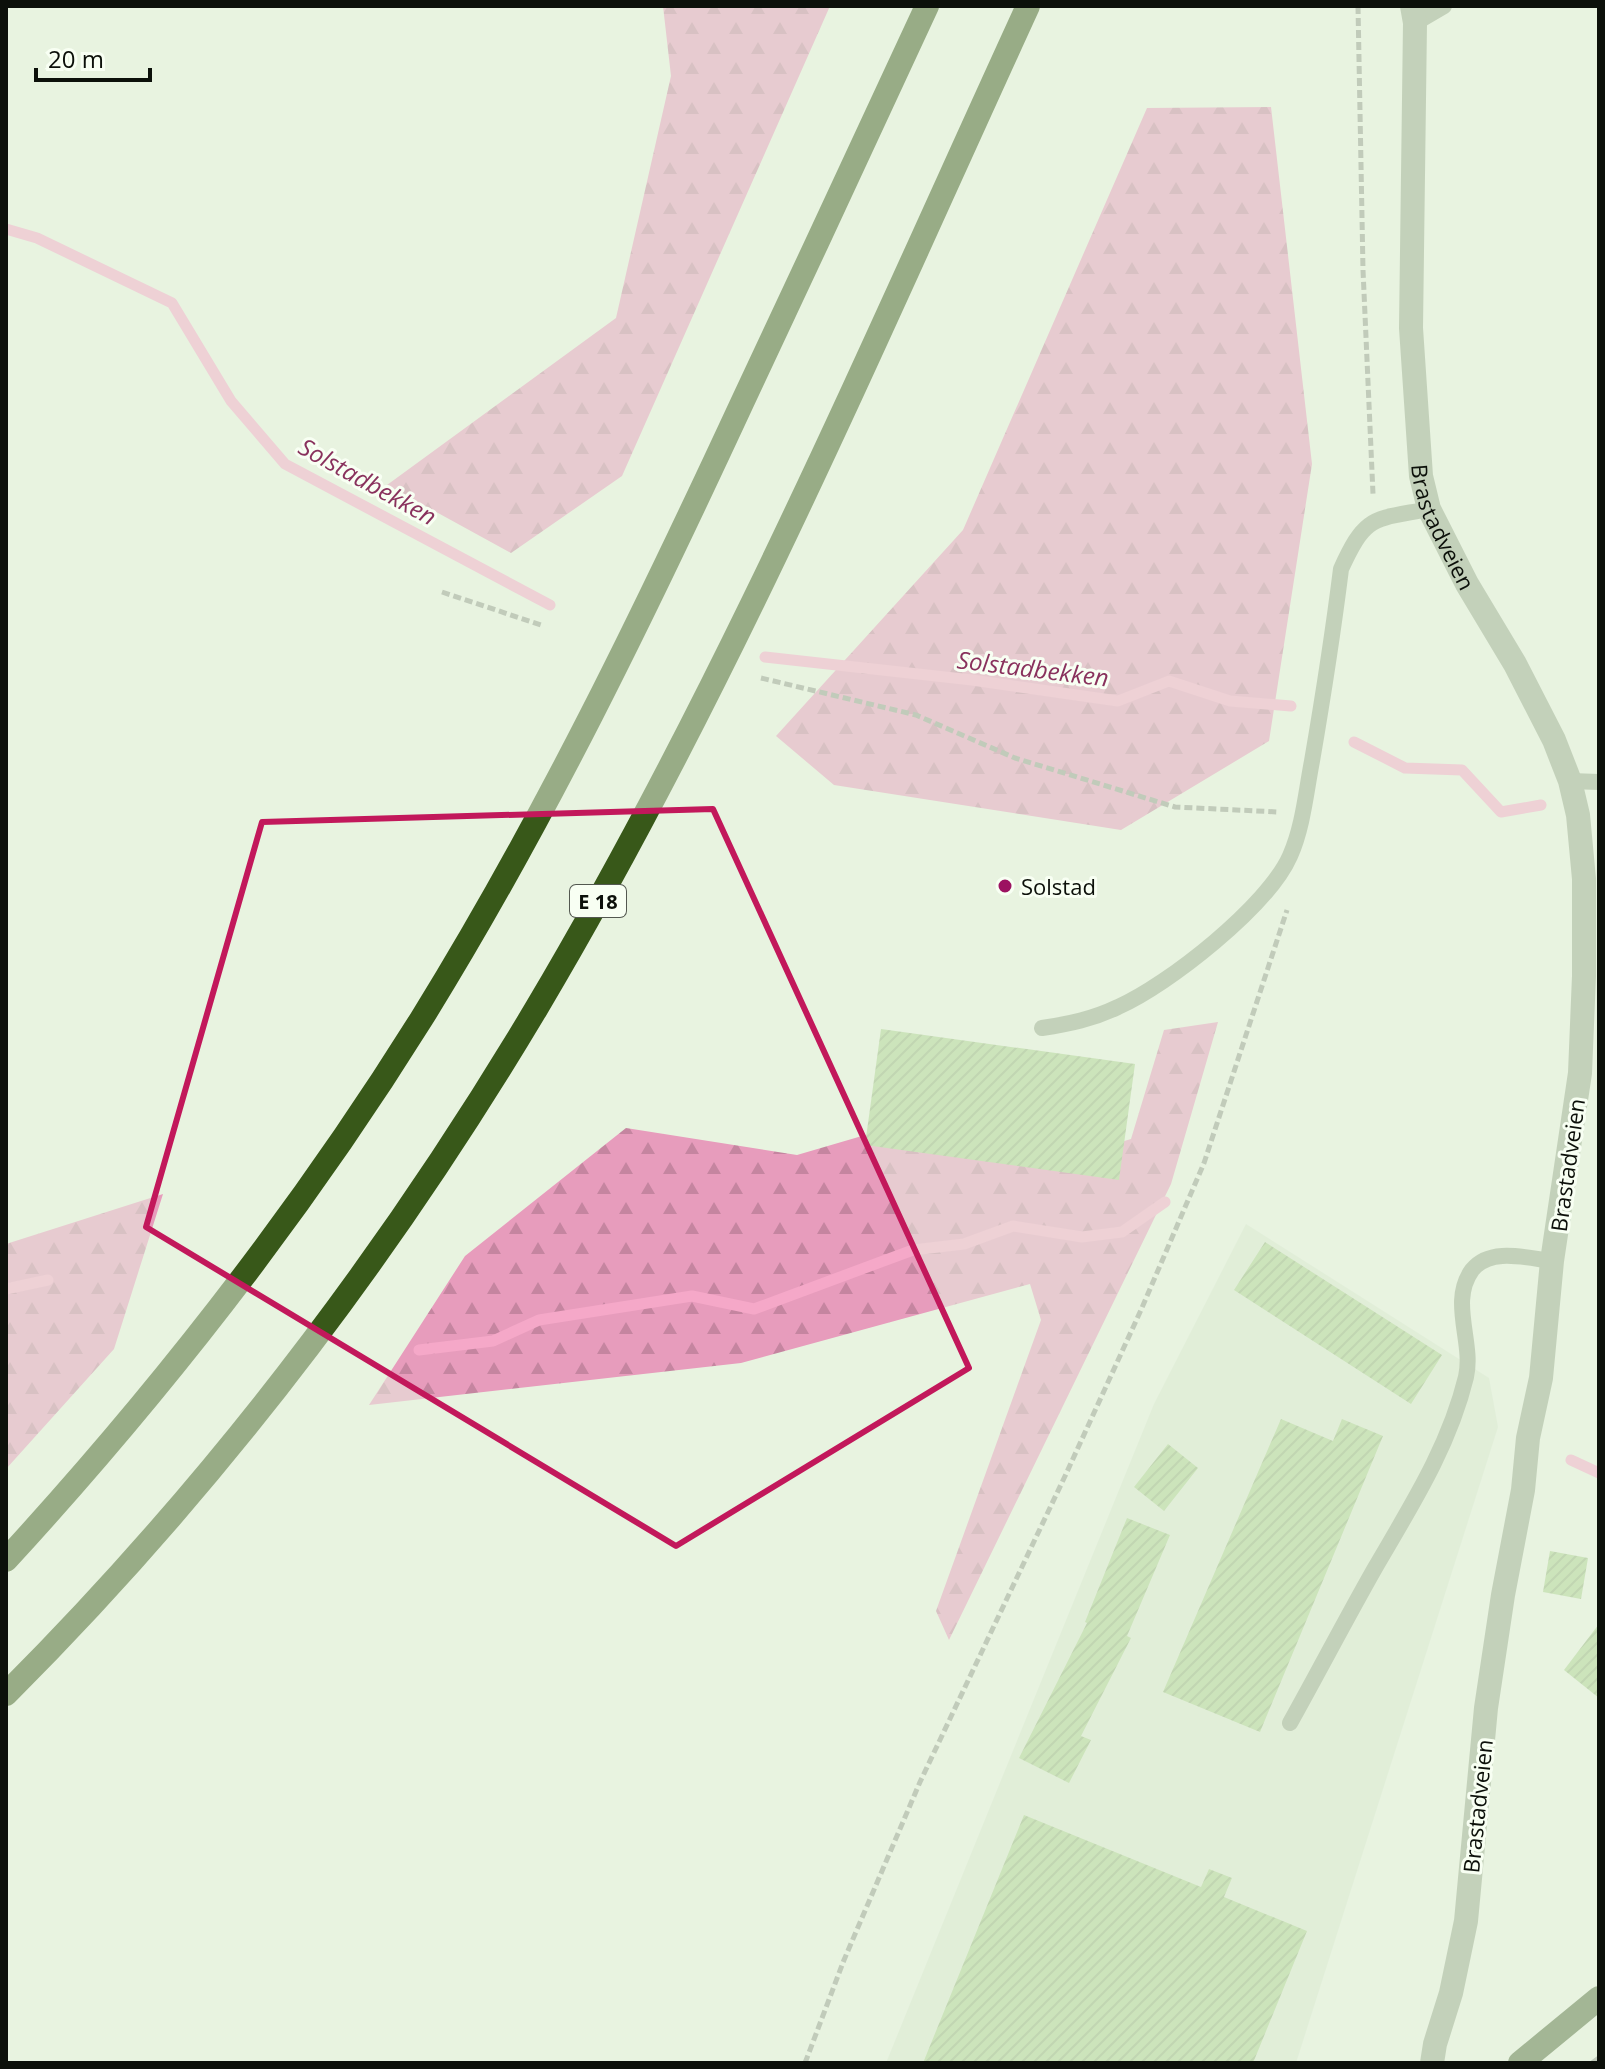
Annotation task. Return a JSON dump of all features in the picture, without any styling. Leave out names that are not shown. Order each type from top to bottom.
[{"type":"highway","points":[[6,1560],[133,1417],[263,1252],[375,1091],[475,929],[597,704],[683,531],[927,6]]},
{"type":"highway","name":"E 18","points":[[6,1694],[135,1557],[264,1403],[381,1248],[528,1022],[656,794],[755,595],[1028,6]]},
{"type":"main road","points":[[1520,2063],[1599,1998]]},
{"type":"street","name":"Brastadveien","points":[[1414,15],[1411,328],[1421,476],[1429,509],[1467,584],[1541,711],[1570,781],[1578,815],[1584,879],[1580,1073],[1552,1261],[1541,1378],[1528,1438],[1523,1490],[1486,1708],[1466,1921],[1432,2063]]},
{"type":"lane","points":[[1414,15],[1444,6]]},
{"type":"lane","points":[[1042,1028],[1081,1022],[1121,1006],[1162,981],[1225,933],[1272,884],[1290,857],[1303,813],[1341,569],[1355,539],[1373,520],[1429,509]]},
{"type":"lane","points":[[1570,781],[1599,782]]},
{"type":"lane","points":[[1290,1723],[1413,1505],[1450,1430],[1467,1373],[1468,1350],[1461,1310],[1470,1273],[1488,1258],[1515,1256],[1552,1261]]},
{"type":"path","points":[[1358,6],[1363,270],[1373,520]]},
{"type":"path","points":[[442,592],[541,625]]},
{"type":"path","points":[[761,678],[916,715],[1015,758],[1175,807],[1303,813]]},
{"type":"path","points":[[805,2063],[844,1960],[902,1824],[1141,1310],[1204,1163],[1291,900]]},
{"type":"path","points":[[1592,2063],[1599,2058]]},
{"type":"highlighted area","points":[[713,809],[969,1368],[676,1546],[146,1227],[262,822]]},
{"type":"shaded area","points":[[1246,1224],[1489,1378],[1498,1427],[1296,2063],[886,2063],[1154,1404]]},
{"type":"green space","points":[[663,6],[830,6],[622,476],[511,553],[387,485],[616,318],[671,76]]},
{"type":"green space","points":[[1271,107],[1312,464],[1269,741],[1121,830],[834,785],[776,736],[963,530],[1147,108]]},
{"type":"green space","points":[[1218,1022],[1171,1184],[949,1640],[936,1611],[1041,1320],[1030,1284],[741,1363],[369,1405],[465,1256],[626,1128],[797,1155],[920,1119],[1078,1155],[1131,1139],[1164,1030]]},
{"type":"green space","points":[[163,1194],[114,1349],[6,1469],[6,1244]]},
{"type":"building","points":[[881,1029],[1135,1064],[1119,1180],[865,1145]]},
{"type":"building","points":[[1265,1242],[1442,1355],[1411,1404],[1234,1290]]},
{"type":"building","points":[[1281,1419],[1333,1441],[1342,1419],[1383,1436],[1260,1732],[1163,1692]]},
{"type":"building","points":[[1168,1444],[1198,1468],[1164,1511],[1134,1487]]},
{"type":"building","points":[[1127,1518],[1170,1535],[1127,1636],[1131,1638],[1081,1736],[1091,1740],[1069,1783],[1019,1758],[1087,1623]]},
{"type":"building","points":[[1550,1551],[1588,1558],[1581,1599],[1543,1592]]},
{"type":"building","points":[[1599,1624],[1599,1698],[1564,1670]]},
{"type":"building","points":[[1024,1815],[1201,1887],[1209,1869],[1232,1878],[1224,1897],[1307,1931],[1253,2063],[923,2063]]},
{"type":"waterway","name":"Solstadbekken","points":[[6,229],[37,238],[172,303],[231,401],[285,464],[550,605]]},
{"type":"waterway","name":"Solstadbekken","points":[[765,657],[972,680],[1118,701],[1169,681],[1230,701],[1291,706]]},
{"type":"waterway","name":"Solstadbekken","points":[[1354,742],[1405,768],[1462,770],[1501,812],[1541,805]]},
{"type":"waterway","points":[[419,1350],[493,1341],[539,1320],[692,1296],[754,1309],[913,1250],[964,1244],[1013,1226],[1082,1237],[1122,1232],[1165,1202]]},
{"type":"waterway","points":[[6,1289],[48,1280]]},
{"type":"waterway","points":[[1571,1460],[1599,1473]]},
{"type":"place","name":"Solstad","points":[[1005,886]]}]
